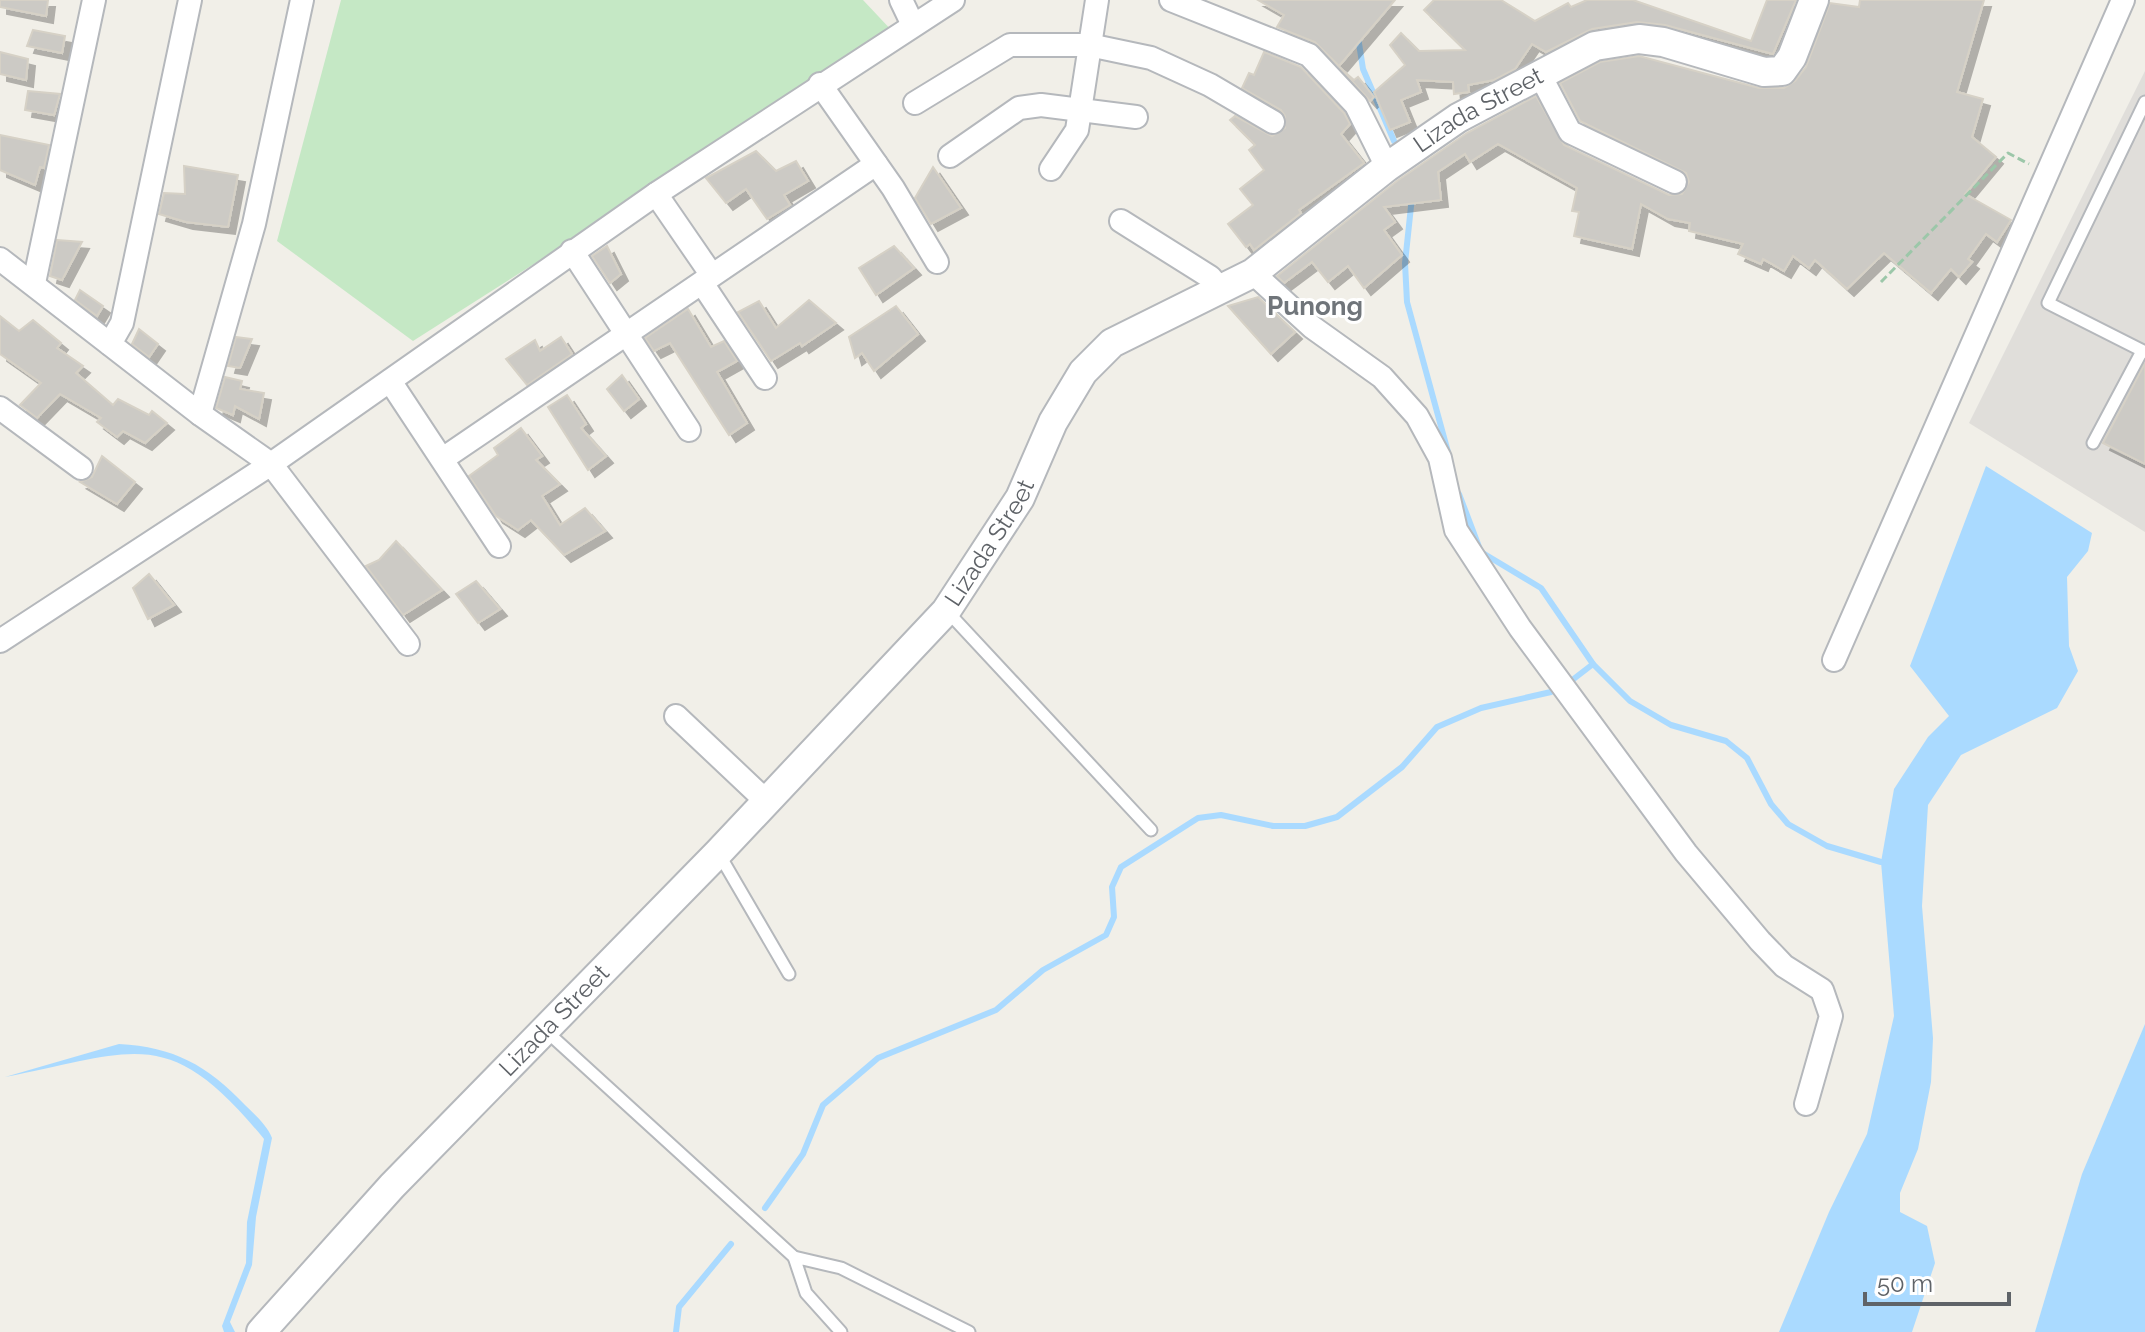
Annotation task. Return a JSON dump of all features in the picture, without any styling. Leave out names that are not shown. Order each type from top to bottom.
[{"type":"street","points":[[34,283],[94,0]]},
{"type":"street","points":[[110,344],[122,323],[190,0]]},
{"type":"street","points":[[200,414],[254,224],[302,0]]},
{"type":"street","points":[[901,0],[913,25]]},
{"type":"street","points":[[0,641],[271,464],[656,194],[820,84],[953,0]]},
{"type":"street","points":[[1051,169],[1077,130],[1097,0]]},
{"type":"street","points":[[1171,0],[1309,55],[1356,105],[1387,167]]},
{"type":"street","name":"Lizada Street","points":[[271,1327],[392,1186],[718,853],[946,611],[1020,498],[1053,422],[1083,372],[1112,343],[1253,273],[1387,167],[1458,118],[1539,73],[1595,46],[1639,39],[1691,48],[1764,72],[1782,71],[1792,57],[1814,0]]},
{"type":"street","points":[[1834,660],[2123,0]]},
{"type":"street","points":[[915,103],[1010,45],[1089,45],[1151,58],[1210,85],[1273,122]]},
{"type":"street","points":[[1539,73],[1570,132],[1675,182]]},
{"type":"street","points":[[820,84],[876,164],[937,262]]},
{"type":"street","points":[[950,156],[1019,108],[1041,105],[1136,117]]},
{"type":"street","points":[[444,458],[624,332],[876,164]]},
{"type":"street","points":[[656,194],[765,378]]},
{"type":"street","points":[[1121,221],[1210,277],[1222,291]]},
{"type":"street","points":[[572,251],[689,430]]},
{"type":"street","points":[[0,259],[200,414],[271,464],[408,644]]},
{"type":"street","points":[[1253,273],[1312,327],[1382,377],[1417,416],[1440,458],[1456,530],[1468,553],[1520,628],[1714,886],[1784,966],[1822,990],[1831,1016],[1806,1104]]},
{"type":"street","points":[[390,381],[444,458],[499,546]]},
{"type":"street","points":[[0,408],[81,468]]},
{"type":"street","points":[[676,716],[765,800]]},
{"type":"lane","points":[[2093,443],[2144,351],[2048,303],[2145,102]]},
{"type":"lane","points":[[946,611],[1151,830]]},
{"type":"lane","points":[[718,853],[789,974]]},
{"type":"lane","points":[[544,1029],[794,1257],[841,1268],[969,1332]]},
{"type":"lane","points":[[794,1257],[806,1293],[841,1332]]},
{"type":"path","points":[[1881,282],[2008,153],[2046,173]]},
{"type":"shaded area","points":[[2145,71],[2145,532],[1969,423]]},
{"type":"green space","points":[[341,0],[863,0],[895,34],[413,341],[277,241]]},
{"type":"water","points":[[1986,466],[2092,533],[2088,551],[2067,577],[2069,646],[2078,671],[2057,708],[1961,755],[1928,805],[1922,906],[1933,1038],[1931,1082],[1918,1149],[1900,1193],[1900,1212],[1927,1226],[1935,1263],[1912,1332],[1779,1332],[1829,1212],[1867,1134],[1894,1016],[1881,862],[1894,789],[1928,737],[1949,716],[1910,666]]},
{"type":"water","points":[[2145,1024],[2145,1332],[2035,1332],[2082,1174]]},
{"type":"water","points":[[119,1044],[157,1049],[203,1069],[257,1116],[272,1138],[256,1217],[252,1265],[230,1322],[235,1332],[224,1332],[222,1326],[246,1263],[247,1222],[264,1139],[231,1102],[201,1076],[174,1061],[148,1055],[119,1055],[5,1077]]},
{"type":"building","points":[[0,0],[48,0],[46,16],[0,7]]},
{"type":"building","points":[[1258,0],[1395,0],[1339,66],[1315,42],[1277,27],[1284,15]]},
{"type":"building","points":[[1434,0],[1501,0],[1535,21],[1568,3],[1571,7],[1587,0],[1633,0],[1751,41],[1767,0],[1796,0],[1773,54],[1665,25],[1637,22],[1592,29],[1546,52],[1532,44],[1515,69],[1494,80],[1468,85],[1469,92],[1454,94],[1453,82],[1417,80],[1421,92],[1401,100],[1410,122],[1390,130],[1374,92],[1405,65],[1390,45],[1401,33],[1419,51],[1465,50],[1424,10]]},
{"type":"building","points":[[1860,0],[1984,0],[1957,92],[1983,99],[1972,137],[1996,157],[1965,194],[2011,220],[1997,242],[1986,234],[1968,259],[1972,262],[1959,277],[1951,269],[1931,293],[1884,253],[1847,289],[1815,260],[1809,268],[1793,256],[1784,271],[1763,259],[1761,264],[1738,254],[1743,244],[1689,231],[1690,223],[1668,219],[1641,204],[1632,249],[1574,236],[1579,212],[1572,211],[1577,188],[1498,144],[1470,162],[1465,154],[1438,172],[1441,200],[1384,207],[1395,222],[1384,230],[1402,255],[1364,288],[1348,266],[1328,282],[1312,262],[1284,283],[1277,276],[1397,181],[1467,133],[1536,96],[1564,145],[1669,195],[1682,194],[1689,182],[1686,173],[1580,121],[1560,83],[1600,62],[1639,56],[1759,88],[1784,88],[1795,81],[1806,67],[1830,3],[1859,7]]},
{"type":"building","points":[[33,30],[65,36],[62,53],[27,46]]},
{"type":"building","points":[[0,52],[28,59],[26,80],[0,74]]},
{"type":"building","points":[[1264,52],[1301,67],[1344,113],[1350,124],[1341,134],[1364,163],[1299,210],[1301,213],[1254,250],[1250,244],[1246,247],[1228,224],[1253,205],[1240,189],[1264,170],[1249,150],[1255,145],[1230,120],[1235,116],[1272,136],[1285,128],[1285,116],[1281,110],[1242,88],[1249,73],[1254,75]]},
{"type":"building","points":[[1339,67],[1354,80],[1358,77],[1374,97],[1370,101]]},
{"type":"building","points":[[28,91],[60,94],[54,115],[25,110]]},
{"type":"building","points":[[0,135],[49,145],[44,168],[40,167],[35,185],[0,170]]},
{"type":"building","points":[[756,151],[776,171],[796,161],[808,181],[784,195],[790,205],[767,219],[746,189],[726,203],[706,178]]},
{"type":"building","points":[[184,166],[238,175],[228,227],[186,222],[159,214],[164,193],[185,194]]},
{"type":"building","points":[[933,167],[961,208],[931,224],[915,198]]},
{"type":"building","points":[[57,240],[82,242],[62,280],[50,276]]},
{"type":"building","points":[[607,246],[621,274],[610,283],[592,256]]},
{"type":"building","points":[[894,246],[914,268],[876,295],[859,268]]},
{"type":"building","points":[[80,290],[103,306],[97,316],[75,300]]},
{"type":"building","points":[[1258,297],[1295,332],[1271,354],[1228,306]]},
{"type":"building","points":[[809,300],[836,323],[802,346],[800,343],[771,361],[738,312],[759,301],[776,328]]},
{"type":"building","points":[[896,306],[918,334],[874,371],[862,353],[855,358],[849,337]]},
{"type":"building","points":[[688,309],[711,347],[724,341],[737,361],[717,372],[747,423],[729,435],[670,343],[654,351],[645,338]]},
{"type":"building","points":[[0,316],[19,331],[33,320],[61,343],[57,348],[83,366],[76,373],[113,405],[118,399],[149,415],[152,411],[167,423],[145,443],[123,431],[117,437],[97,422],[101,418],[60,394],[37,418],[20,405],[41,383],[0,354]]},
{"type":"building","points":[[139,329],[158,344],[149,357],[132,344]]},
{"type":"building","points":[[236,337],[252,339],[240,368],[228,366]]},
{"type":"building","points":[[561,337],[572,354],[527,385],[506,359],[535,340],[540,351]]},
{"type":"building","points":[[2145,363],[2145,464],[2103,443]]},
{"type":"building","points":[[622,375],[639,399],[624,411],[607,389]]},
{"type":"building","points":[[225,377],[242,381],[240,389],[264,393],[259,419],[235,406],[233,415],[216,408]]},
{"type":"building","points":[[567,395],[586,424],[581,428],[606,456],[588,470],[548,407]]},
{"type":"building","points":[[521,428],[542,456],[536,460],[560,484],[542,496],[560,525],[585,508],[605,531],[564,555],[531,520],[518,530],[496,516],[469,476],[498,455],[494,448]]},
{"type":"building","points":[[102,456],[135,482],[117,504],[80,482],[92,477]]},
{"type":"building","points":[[396,541],[442,590],[403,615],[366,566],[379,560]]},
{"type":"building","points":[[149,574],[174,605],[148,619],[133,588]]},
{"type":"building","points":[[476,581],[500,609],[478,623],[456,594]]},
{"type":"waterway","points":[[1358,37],[1363,69],[1394,141]]},
{"type":"waterway","points":[[1412,197],[1405,263],[1407,302],[1448,452]]},
{"type":"waterway","points":[[1459,494],[1481,552],[1541,588],[1593,664],[1630,701],[1671,725],[1726,741],[1747,758],[1771,804],[1788,824],[1827,846],[1881,862]]},
{"type":"waterway","points":[[1571,681],[1593,664]]},
{"type":"waterway","points":[[765,1208],[803,1154],[823,1105],[878,1058],[996,1010],[1043,970],[1106,935],[1114,917],[1112,887],[1121,867],[1198,818],[1221,815],[1273,826],[1305,826],[1337,817],[1402,767],[1437,727],[1481,708],[1551,692]]},
{"type":"waterway","points":[[676,1332],[679,1307],[731,1244]]},
{"type":"district","name":"Punong","points":[[1315,306]]}]
